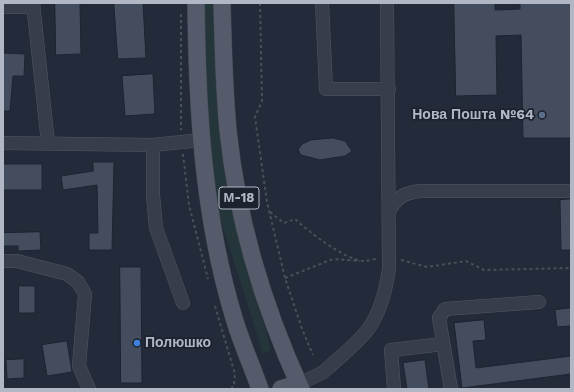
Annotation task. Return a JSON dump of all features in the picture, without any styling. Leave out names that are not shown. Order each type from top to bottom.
[{"type":"main road","name":"М-18","points":[[222,3],[228,132],[240,208],[267,302],[300,386]]},
{"type":"main road","name":"М-18","points":[[188,7],[197,74],[201,140],[215,240],[234,318],[260,389]]},
{"type":"main road","points":[[280,389],[300,386]]},
{"type":"street","points":[[322,3],[326,90],[389,89]]},
{"type":"street","points":[[300,386],[322,373],[369,328],[380,307],[387,283],[389,257],[389,89],[387,3]]},
{"type":"street","points":[[3,7],[33,5],[48,143]]},
{"type":"street","points":[[3,142],[154,145],[201,140]]},
{"type":"street","points":[[154,145],[153,195],[156,228],[183,303]]},
{"type":"street","points":[[389,211],[395,200],[409,192],[432,190],[571,191]]},
{"type":"street","points":[[3,261],[17,261],[66,274],[78,282],[85,294],[79,366],[89,389]]},
{"type":"street","points":[[451,389],[439,318],[445,309],[539,302]]},
{"type":"street","points":[[394,389],[391,350],[443,344]]},
{"type":"path","points":[[260,3],[262,101],[255,117],[269,212],[285,278],[302,329],[314,355]]},
{"type":"path","points":[[182,142],[188,7]]},
{"type":"path","points":[[269,212],[284,223],[295,219],[310,233],[336,250],[364,261]]},
{"type":"path","points":[[285,278],[333,259],[364,261],[389,257],[427,267],[466,261],[484,270],[571,268]]},
{"type":"shaded area","points":[[203,3],[216,3],[229,186],[238,234],[271,350],[263,354],[214,198],[206,115]]},
{"type":"building","points":[[55,3],[80,3],[81,54],[56,55]]},
{"type":"building","points":[[114,3],[143,3],[146,58],[118,59]]},
{"type":"building","points":[[454,3],[495,3],[495,10],[520,9],[520,3],[571,3],[571,138],[523,138],[521,35],[496,36],[497,95],[456,96]]},
{"type":"building","points":[[3,53],[25,54],[24,76],[13,76],[10,111],[3,111]]},
{"type":"building","points":[[153,74],[155,114],[125,116],[122,76]]},
{"type":"building","points":[[333,138],[345,141],[352,151],[345,156],[320,160],[301,155],[298,150],[302,144],[311,140]]},
{"type":"building","points":[[93,162],[114,162],[112,250],[89,250],[89,233],[98,233],[97,185],[63,190],[61,176],[93,171]]},
{"type":"building","points":[[3,164],[42,164],[42,190],[3,190]]},
{"type":"building","points":[[571,199],[571,250],[561,250],[560,200]]},
{"type":"building","points":[[40,232],[41,250],[18,251],[18,246],[3,246],[3,233]]},
{"type":"building","points":[[120,267],[141,267],[142,383],[121,383]]},
{"type":"building","points":[[19,286],[35,286],[35,313],[19,313]]},
{"type":"building","points":[[571,308],[571,326],[557,327],[555,310]]},
{"type":"building","points":[[484,320],[486,340],[473,341],[476,368],[571,356],[571,374],[462,388],[454,323]]},
{"type":"building","points":[[67,341],[72,372],[47,376],[42,345]]},
{"type":"building","points":[[24,359],[24,378],[7,379],[6,360]]},
{"type":"building","points":[[425,360],[429,389],[407,389],[403,363]]},
{"type":"place","name":"Нова Пошта №64","points":[[542,115]]},
{"type":"place","name":"Полюшко","points":[[137,343]]}]
